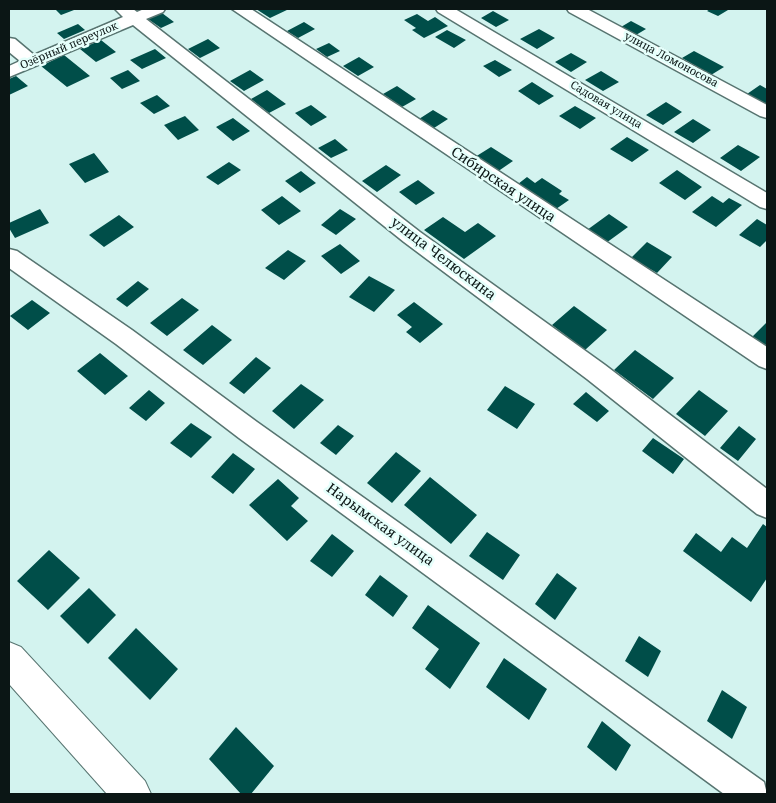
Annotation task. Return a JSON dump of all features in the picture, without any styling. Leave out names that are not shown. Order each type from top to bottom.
[{"type":"main road","points":[[9,659],[132,794]]},
{"type":"street","name":"Озёрный переулок","points":[[9,72],[129,13],[157,9]]},
{"type":"street","name":"Сибирская улица","points":[[240,9],[767,359]]},
{"type":"street","name":"Садовая улица","points":[[444,9],[767,202]]},
{"type":"street","name":"улица Ломоносова","points":[[575,9],[767,112]]},
{"type":"street","name":"улица Челюскина","points":[[129,13],[412,237],[596,372],[767,505]]},
{"type":"street","points":[[9,43],[32,62]]},
{"type":"street","name":"Нарымская улица","points":[[9,256],[752,794]]},
{"type":"building","points":[[55,9],[73,9],[74,10],[61,15]]},
{"type":"building","points":[[256,9],[289,9],[270,18]]},
{"type":"building","points":[[710,9],[728,10],[718,16],[707,11]]},
{"type":"building","points":[[493,11],[509,20],[496,27],[481,18]]},
{"type":"building","points":[[162,13],[174,22],[161,28],[148,19]]},
{"type":"building","points":[[417,14],[428,21],[435,17],[448,26],[424,38],[412,30],[416,28],[404,20]]},
{"type":"building","points":[[631,21],[646,29],[636,35],[621,27]]},
{"type":"building","points":[[304,22],[315,29],[298,38],[287,31]]},
{"type":"building","points":[[78,24],[85,30],[64,39],[57,33]]},
{"type":"building","points":[[539,29],[555,38],[537,49],[520,39]]},
{"type":"building","points":[[447,30],[466,40],[454,48],[435,37]]},
{"type":"building","points":[[208,39],[220,48],[200,58],[188,49]]},
{"type":"building","points":[[101,40],[116,52],[96,62],[80,49]]},
{"type":"building","points":[[329,43],[340,51],[327,57],[316,49]]},
{"type":"building","points":[[155,49],[166,58],[142,69],[130,60]]},
{"type":"building","points":[[694,51],[724,67],[711,75],[682,58]]},
{"type":"building","points":[[571,53],[587,62],[571,72],[555,62]]},
{"type":"building","points":[[64,55],[90,76],[67,87],[41,66]]},
{"type":"building","points":[[359,57],[374,67],[358,76],[343,66]]},
{"type":"building","points":[[495,60],[512,70],[499,77],[483,66]]},
{"type":"building","points":[[128,70],[140,81],[122,89],[110,78]]},
{"type":"building","points":[[250,70],[264,80],[244,91],[230,81]]},
{"type":"building","points":[[601,71],[619,82],[603,91],[585,80]]},
{"type":"building","points":[[16,76],[28,86],[9,95],[9,79]]},
{"type":"building","points":[[532,82],[554,96],[539,105],[518,91]]},
{"type":"building","points":[[760,85],[767,89],[766,105],[747,94]]},
{"type":"building","points":[[397,86],[416,99],[402,107],[383,94]]},
{"type":"building","points":[[267,90],[286,104],[269,113],[251,99]]},
{"type":"building","points":[[157,95],[170,106],[154,114],[140,103]]},
{"type":"building","points":[[666,102],[682,112],[663,125],[646,115]]},
{"type":"building","points":[[311,105],[327,117],[311,126],[295,113]]},
{"type":"building","points":[[575,106],[596,118],[580,129],[559,116]]},
{"type":"building","points":[[433,110],[448,119],[434,128],[419,119]]},
{"type":"building","points":[[185,116],[199,130],[178,140],[164,125]]},
{"type":"building","points":[[233,118],[250,131],[233,141],[216,127]]},
{"type":"building","points":[[693,119],[711,130],[693,143],[674,132]]},
{"type":"building","points":[[627,137],[649,150],[632,162],[610,149]]},
{"type":"building","points":[[335,139],[348,150],[331,158],[318,148]]},
{"type":"building","points":[[738,145],[760,157],[741,171],[720,158]]},
{"type":"building","points":[[491,147],[513,161],[497,172],[475,157]]},
{"type":"building","points":[[94,153],[109,172],[85,183],[69,164]]},
{"type":"building","points":[[229,162],[241,170],[218,185],[206,177]]},
{"type":"building","points":[[386,165],[401,175],[377,192],[362,181]]},
{"type":"building","points":[[677,170],[702,187],[685,200],[659,183]]},
{"type":"building","points":[[301,171],[316,183],[300,193],[285,181]]},
{"type":"building","points":[[527,177],[535,183],[542,178],[562,191],[559,194],[569,200],[556,209],[518,184]]},
{"type":"building","points":[[418,180],[435,193],[416,205],[399,192]]},
{"type":"building","points":[[282,196],[301,211],[279,225],[261,210]]},
{"type":"building","points":[[712,196],[723,203],[729,198],[742,205],[716,227],[692,212]]},
{"type":"building","points":[[40,209],[49,223],[15,238],[9,228],[9,223]]},
{"type":"building","points":[[340,209],[356,219],[336,235],[321,225]]},
{"type":"building","points":[[609,214],[628,227],[606,243],[587,230]]},
{"type":"building","points":[[119,215],[134,227],[104,247],[89,235]]},
{"type":"building","points":[[443,217],[465,232],[478,223],[496,236],[464,259],[424,230]]},
{"type":"building","points":[[757,219],[767,225],[767,240],[760,247],[739,235]]},
{"type":"building","points":[[647,242],[672,257],[657,273],[631,258]]},
{"type":"building","points":[[340,244],[360,261],[341,274],[321,256]]},
{"type":"building","points":[[288,250],[306,261],[284,280],[265,268]]},
{"type":"building","points":[[369,276],[395,290],[374,312],[349,297]]},
{"type":"building","points":[[138,281],[149,289],[127,307],[116,299]]},
{"type":"building","points":[[182,298],[199,310],[167,336],[150,323]]},
{"type":"building","points":[[32,300],[50,313],[28,330],[10,316]]},
{"type":"building","points":[[414,302],[443,324],[420,343],[406,332],[412,327],[397,315]]},
{"type":"building","points":[[574,306],[607,330],[585,350],[552,325]]},
{"type":"building","points":[[767,322],[767,347],[752,337]]},
{"type":"building","points":[[212,325],[232,340],[203,365],[183,350]]},
{"type":"building","points":[[635,350],[674,378],[653,399],[614,370]]},
{"type":"building","points":[[100,353],[128,376],[105,395],[77,371]]},
{"type":"building","points":[[256,357],[271,368],[244,394],[229,383]]},
{"type":"building","points":[[301,384],[324,400],[294,429],[272,411]]},
{"type":"building","points":[[505,386],[535,404],[517,429],[487,410]]},
{"type":"building","points":[[149,390],[165,403],[146,421],[129,408]]},
{"type":"building","points":[[699,390],[728,411],[705,436],[676,414]]},
{"type":"building","points":[[586,392],[609,411],[597,422],[573,404]]},
{"type":"building","points":[[191,423],[212,437],[191,458],[170,443]]},
{"type":"building","points":[[338,425],[354,436],[336,455],[320,443]]},
{"type":"building","points":[[739,426],[756,439],[738,461],[720,448]]},
{"type":"building","points":[[653,438],[684,459],[673,474],[642,451]]},
{"type":"building","points":[[396,452],[421,471],[392,503],[367,483]]},
{"type":"building","points":[[233,453],[255,469],[233,494],[211,477]]},
{"type":"building","points":[[430,477],[477,515],[451,544],[404,505]]},
{"type":"building","points":[[278,479],[299,498],[291,506],[308,521],[287,541],[249,505]]},
{"type":"building","points":[[763,524],[767,527],[767,578],[751,602],[683,551],[696,533],[721,552],[732,537],[747,548]]},
{"type":"building","points":[[487,532],[520,555],[503,580],[469,556]]},
{"type":"building","points":[[332,534],[354,551],[332,577],[310,561]]},
{"type":"building","points":[[49,550],[80,578],[48,610],[17,581]]},
{"type":"building","points":[[557,573],[577,588],[555,620],[535,604]]},
{"type":"building","points":[[380,575],[408,596],[393,617],[365,595]]},
{"type":"building","points":[[89,588],[116,615],[88,644],[60,616]]},
{"type":"building","points":[[428,605],[480,643],[450,689],[425,669],[439,649],[412,628]]},
{"type":"building","points":[[136,628],[178,669],[150,700],[108,658]]},
{"type":"building","points":[[639,636],[661,651],[648,677],[625,661]]},
{"type":"building","points":[[504,658],[547,689],[529,720],[486,687]]},
{"type":"building","points":[[722,690],[747,707],[732,739],[707,721]]},
{"type":"building","points":[[602,721],[631,745],[616,771],[587,747]]},
{"type":"building","points":[[236,727],[274,766],[251,794],[241,794],[209,759]]}]
